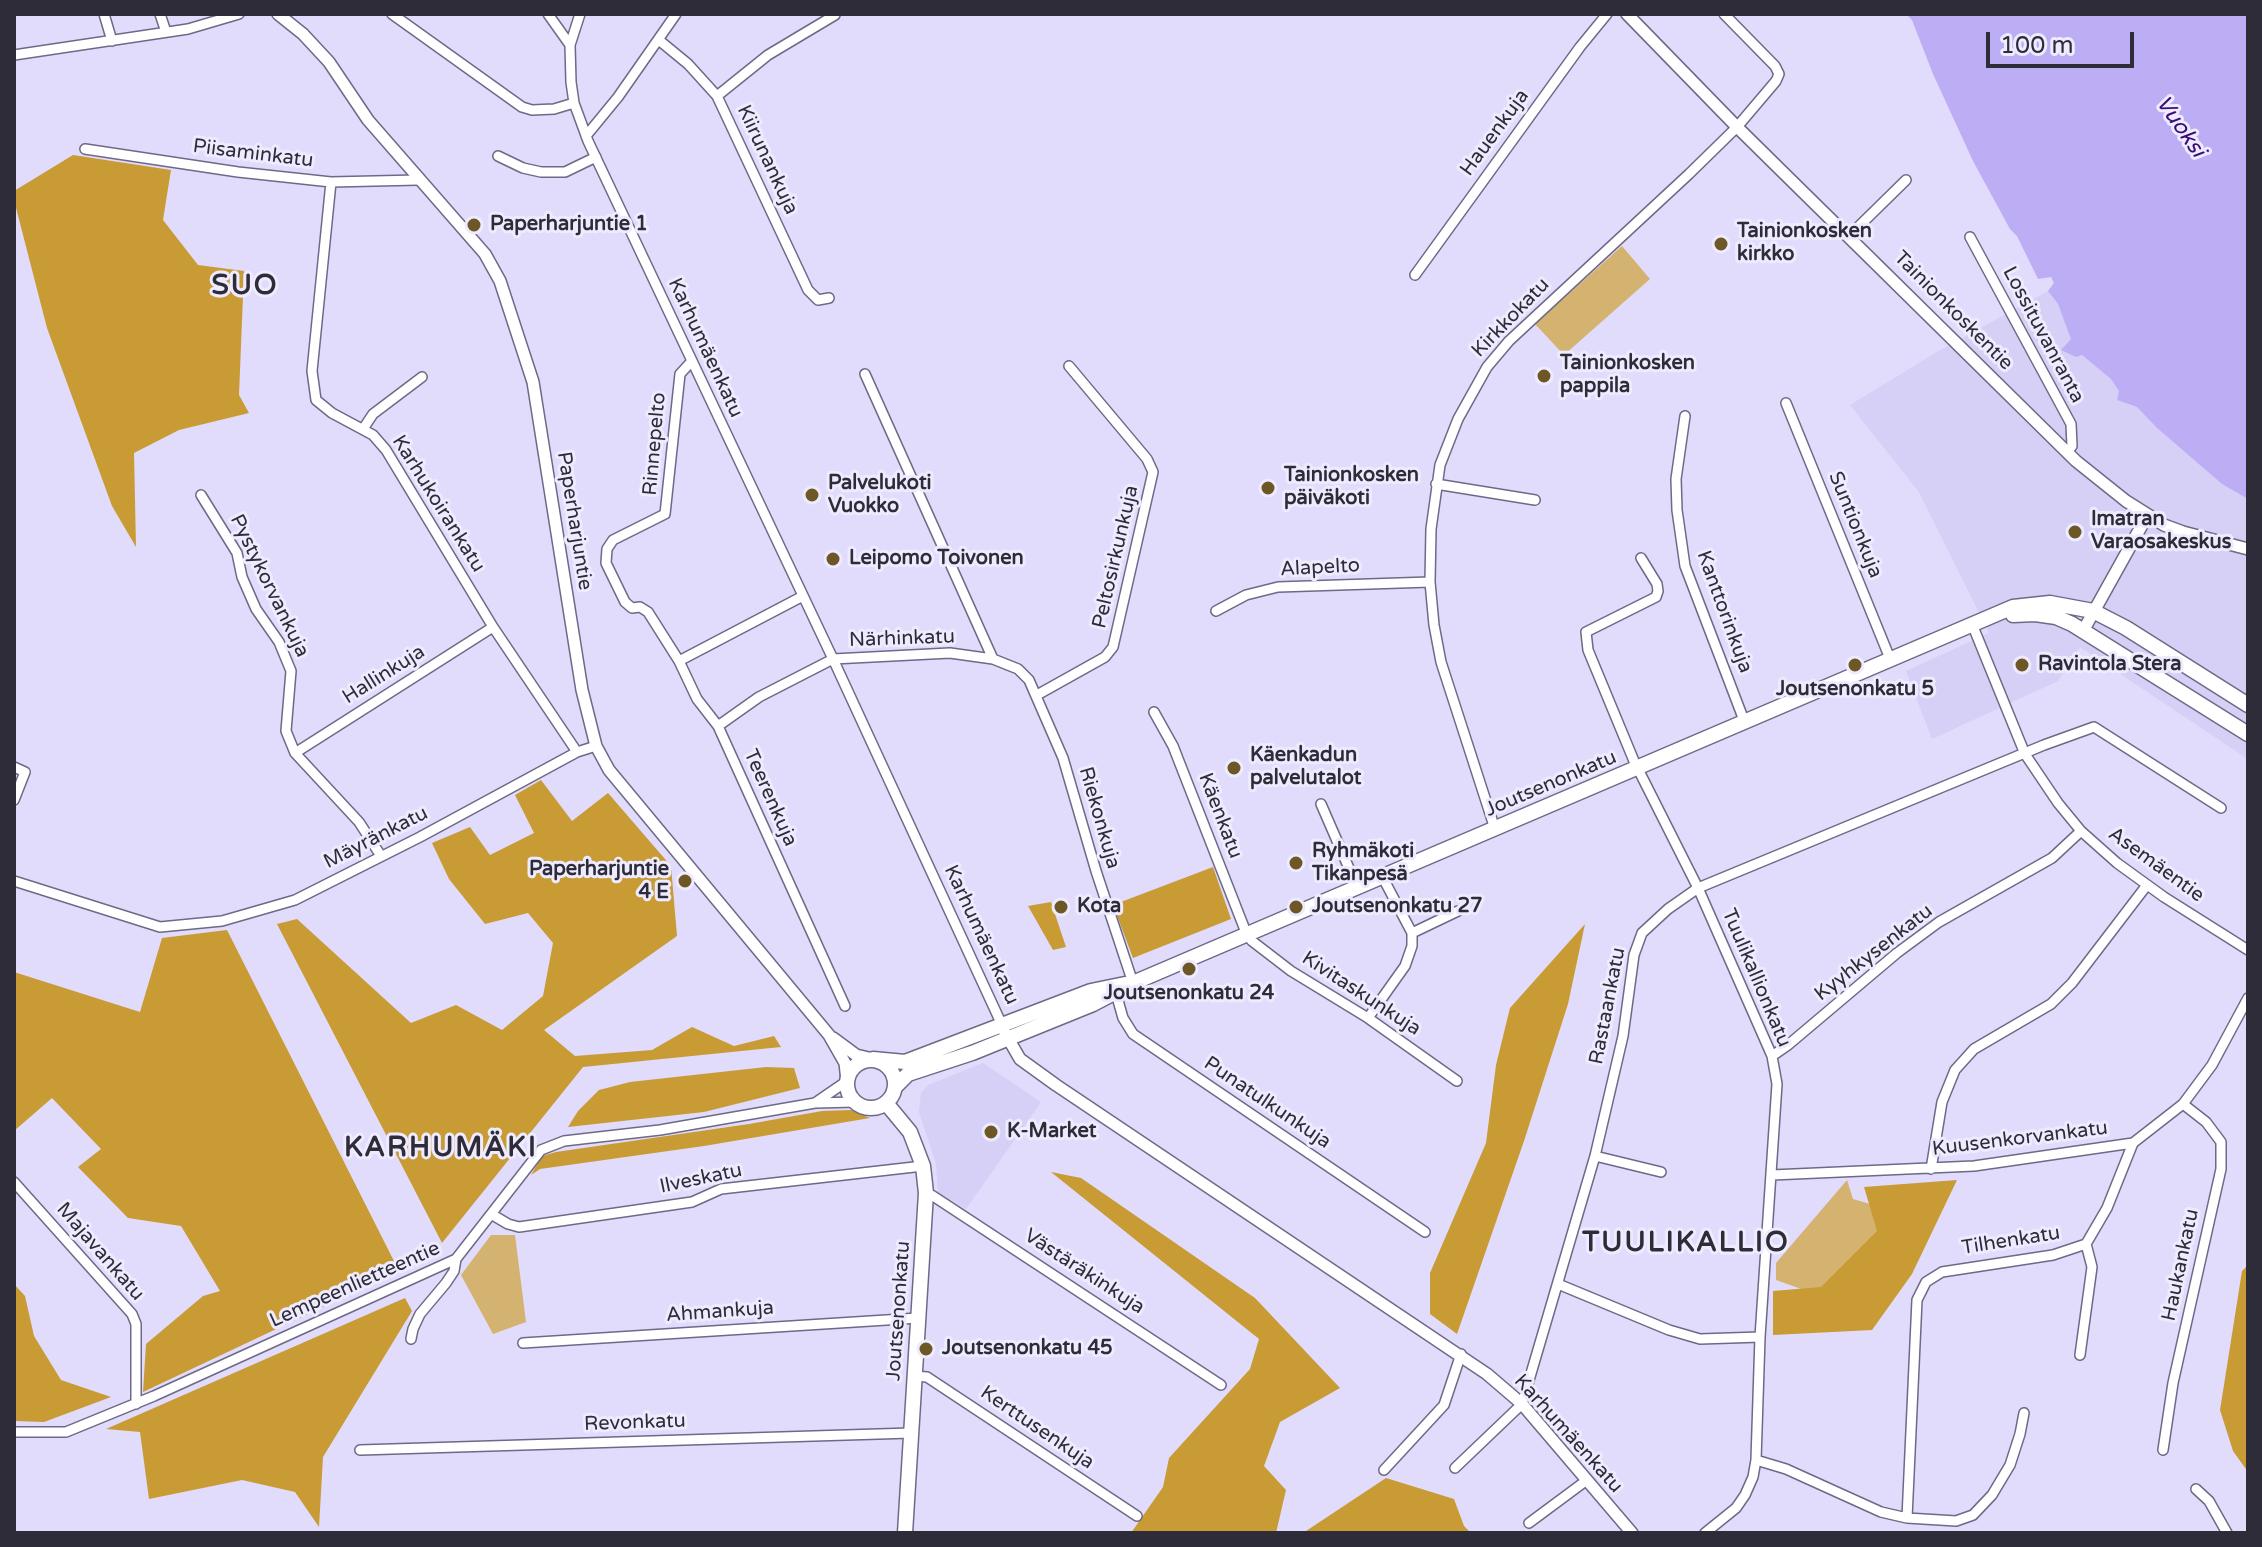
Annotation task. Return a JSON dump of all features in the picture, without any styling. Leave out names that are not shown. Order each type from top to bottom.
[{"type":"main road","name":"Joutsenonkatu","points":[[873,1059],[905,1062],[1005,1032],[1133,983],[2013,607],[2033,603],[2093,611]]},
{"type":"main road","points":[[2093,611],[2126,628],[2248,705]]},
{"type":"main road","name":"Joutsenonkatu","points":[[1978,622],[2035,614],[2056,617],[2083,631]]},
{"type":"main road","points":[[2083,631],[2248,734]]},
{"type":"main road","name":"Joutsenonkatu","points":[[895,1087],[908,1074],[946,1063],[1005,1032]]},
{"type":"main road","points":[[873,1059],[892,1071],[895,1087],[886,1103],[872,1108],[855,1102],[848,1092],[847,1081],[857,1064],[873,1059]]},
{"type":"main road","name":"Joutsenonkatu","points":[[886,1103],[910,1132],[923,1166],[926,1193],[905,1533]]},
{"type":"street","points":[[104,14],[112,41]]},
{"type":"street","points":[[160,14],[166,32]]},
{"type":"street","points":[[14,55],[188,29],[239,14]]},
{"type":"street","name":"Paperharjuntie","points":[[278,14],[303,34],[329,62],[368,120],[485,254],[500,281],[533,382],[582,690],[596,746],[609,770],[829,1035],[845,1063],[847,1081]]},
{"type":"street","points":[[392,14],[522,107],[554,109],[574,103]]},
{"type":"street","points":[[548,14],[570,45]]},
{"type":"street","points":[[570,45],[580,14]]},
{"type":"street","points":[[586,136],[660,41],[676,14]]},
{"type":"street","name":"Hauenkuja","points":[[1415,275],[1607,14]]},
{"type":"street","name":"Tainionkoskentie","points":[[1627,14],[1737,127],[2067,452],[2147,516],[2183,532],[2248,549]]},
{"type":"street","name":"Kirkkokatu","points":[[1495,829],[1441,662],[1434,625],[1430,582],[1431,529],[1436,484],[1446,446],[1487,367],[1509,341],[1737,127],[1776,81],[1779,74],[1775,66],[1724,14]]},
{"type":"street","points":[[717,96],[768,55],[835,15]]},
{"type":"street","name":"Kiirunankuja","points":[[660,41],[688,64],[717,96],[808,290],[818,300],[829,298]]},
{"type":"street","name":"Karhumäenkatu","points":[[570,45],[574,103],[586,136],[1020,1059],[1461,1354],[1522,1404],[1632,1533]]},
{"type":"street","name":"Piisaminkatu","points":[[85,149],[238,172],[331,182],[418,180]]},
{"type":"street","points":[[498,156],[523,168],[541,172],[565,172],[596,157]]},
{"type":"street","points":[[1849,236],[1906,180]]},
{"type":"street","name":"Karhukoirankatu","points":[[331,182],[312,371],[316,400],[332,413],[373,435],[386,450],[493,627],[577,752]]},
{"type":"street","name":"Lossituvanranta","points":[[1970,237],[2071,424],[2072,446],[2067,452]]},
{"type":"street","name":"Rinnepelto","points":[[679,661],[648,612],[640,607],[632,608],[625,602],[606,563],[607,549],[613,540],[665,514],[680,374],[691,362]]},
{"type":"street","name":"Peltosirkunkuja","points":[[1037,695],[1105,657],[1113,647],[1153,472],[1147,459],[1069,366]]},
{"type":"street","points":[[865,374],[993,659]]},
{"type":"street","points":[[363,429],[373,414],[422,377]]},
{"type":"street","name":"Suntionkuja","points":[[1786,403],[1891,661]]},
{"type":"street","name":"Kanttorinkuja","points":[[1685,416],[1676,479],[1685,566],[1745,723]]},
{"type":"street","points":[[1436,484],[1535,500]]},
{"type":"street","name":"Pystykorvankuja","points":[[201,495],[237,553],[246,588],[256,609],[279,642],[291,671],[286,731],[295,753]]},
{"type":"street","points":[[2083,631],[2147,516]]},
{"type":"street","name":"Tuulikallionkatu","points":[[1641,558],[1657,584],[1656,597],[1586,632],[1588,650],[1638,769],[1698,888],[1772,1056],[1777,1084],[1760,1337],[1756,1460],[1753,1477],[1736,1508],[1705,1533]]},
{"type":"street","name":"Alapelto","points":[[1216,611],[1246,595],[1278,587],[1430,582]]},
{"type":"street","points":[[679,661],[803,596]]},
{"type":"street","name":"Asemäentie","points":[[1978,622],[2025,754],[2081,831],[2147,885],[2248,950]]},
{"type":"street","name":"Hallinkuja","points":[[295,753],[493,627]]},
{"type":"street","name":"Närhinkatu","points":[[833,659],[950,653],[993,659],[1018,669]]},
{"type":"street","points":[[718,726],[759,697],[833,659]]},
{"type":"street","name":"Teerenkuja","points":[[679,661],[697,699],[718,726],[845,1006]]},
{"type":"street","name":"Riekonkuja","points":[[1018,669],[1037,695],[1063,758],[1133,983]]},
{"type":"street","name":"Käenkatu","points":[[1154,712],[1173,746],[1247,935]]},
{"type":"street","name":"Rastaankatu","points":[[1522,1404],[1595,1156],[1623,1036],[1634,955],[1642,933],[1668,909],[1698,888],[2094,727],[2221,808]]},
{"type":"street","name":"Mäyränkatu","points":[[14,881],[160,927],[222,921],[295,900],[577,752],[596,746]]},
{"type":"street","points":[[295,753],[359,822],[381,856]]},
{"type":"street","points":[[14,767],[25,772],[14,800]]},
{"type":"street","points":[[1321,804],[1358,889]]},
{"type":"street","name":"Kyyhkysenkatu","points":[[1772,1056],[1939,922],[2052,858],[2081,831]]},
{"type":"street","points":[[1368,1018],[1405,966],[1412,946],[1412,933],[1383,878]]},
{"type":"street","points":[[1931,1169],[1942,1102],[1955,1070],[1974,1049],[2051,1004],[2072,983],[2147,885]]},
{"type":"street","points":[[1412,933],[1458,911]]},
{"type":"street","name":"Kivitaskunkuja","points":[[1247,935],[1291,971],[1368,1018],[1457,1081]]},
{"type":"street","name":"Punatulkunkuja","points":[[1114,988],[1123,1018],[1133,1034],[1425,1232]]},
{"type":"street","name":"Kuusenkorvankatu","points":[[1772,1175],[1974,1166],[2133,1143],[2183,1104],[2212,1065],[2248,998]]},
{"type":"street","name":"Paperharjuntie","points":[[829,1035],[856,1055],[873,1059]]},
{"type":"street","name":"Lempeenlietteentie","points":[[815,1103],[847,1081]]},
{"type":"street","name":"Lempeenlietteentie","points":[[14,1432],[66,1432],[136,1404],[456,1259],[541,1150],[564,1141],[660,1130],[815,1103],[855,1102]]},
{"type":"street","name":"Haukankatu","points":[[2163,1450],[2173,1383],[2221,1169],[2221,1142],[2206,1122],[2183,1104]]},
{"type":"street","name":"Tilhenkatu","points":[[1907,1518],[1917,1300],[1926,1282],[1942,1272],[2053,1255],[2086,1244],[2107,1208],[2133,1143]]},
{"type":"street","points":[[1595,1156],[1661,1172]]},
{"type":"street","name":"Ilveskatu","points":[[491,1214],[519,1227],[692,1202],[721,1189],[923,1166]]},
{"type":"street","name":"Majavankatu","points":[[14,1182],[132,1314],[136,1324],[136,1404]]},
{"type":"street","name":"Västäräkinkuja","points":[[926,1193],[1221,1385]]},
{"type":"street","points":[[2080,1355],[2092,1267],[2086,1244]]},
{"type":"street","points":[[411,1339],[420,1314],[454,1271],[456,1259]]},
{"type":"street","points":[[1558,1284],[1669,1330],[1700,1339],[1760,1337]]},
{"type":"street","name":"Ahmankuja","points":[[523,1343],[918,1318]]},
{"type":"street","points":[[1384,1470],[1444,1405],[1461,1354]]},
{"type":"street","name":"Kerttusenkuja","points":[[914,1376],[927,1377],[1137,1516]]},
{"type":"street","points":[[1455,1468],[1522,1404]]},
{"type":"street","points":[[1756,1460],[1786,1469],[1881,1512],[1907,1518],[1956,1521],[1973,1515],[1992,1495],[2010,1465],[2024,1413]]},
{"type":"street","name":"Revonkatu","points":[[360,1450],[911,1433]]},
{"type":"street","points":[[1529,1523],[1587,1480]]},
{"type":"street","points":[[2196,1489],[2209,1501],[2227,1533]]},
{"type":"shaded area","points":[[73,155],[171,170],[163,220],[198,265],[244,271],[239,395],[249,413],[179,430],[134,453],[136,547],[112,506],[47,328],[14,200],[14,191]]},
{"type":"shaded area","points":[[1622,246],[1650,279],[1564,355],[1535,324]]},
{"type":"shaded area","points":[[2048,291],[2058,304],[2072,339],[2062,350],[2076,357],[2081,354],[2111,379],[2119,391],[2117,400],[2137,407],[2222,484],[2248,499],[2248,759],[2080,647],[2058,681],[1932,739],[1906,671],[1989,633],[1919,492],[1850,405],[1937,352]]},
{"type":"shaded area","points":[[541,780],[572,821],[608,793],[671,866],[677,936],[544,1030],[575,1056],[652,1050],[692,1027],[734,1046],[774,1036],[781,1047],[583,1067],[442,1243],[277,924],[297,919],[411,1023],[456,1005],[502,1030],[543,996],[553,943],[528,913],[485,924],[449,879],[432,843],[470,827],[490,855],[534,833],[515,795]]},
{"type":"shaded area","points":[[1213,867],[1231,919],[1133,958],[1113,905]]},
{"type":"shaded area","points":[[1051,902],[1066,947],[1053,950],[1028,906]]},
{"type":"shaded area","points":[[1585,924],[1568,1004],[1457,1334],[1430,1314],[1430,1273],[1486,1143],[1496,1065],[1510,1008]]},
{"type":"shaded area","points":[[227,930],[399,1271],[143,1392],[146,1344],[203,1296],[220,1291],[181,1226],[128,1218],[78,1167],[101,1149],[52,1098],[14,1131],[14,972],[140,1012],[162,938]]},
{"type":"shaded area","points":[[983,1063],[1041,1102],[966,1209],[938,1192],[936,1164],[919,1112],[921,1093],[928,1085]]},
{"type":"shaded area","points":[[766,1067],[794,1068],[800,1088],[704,1112],[568,1127],[578,1111],[599,1090],[630,1082]]},
{"type":"shaded area","points":[[851,1110],[870,1118],[540,1169],[531,1175],[542,1156],[556,1152],[822,1111]]},
{"type":"shaded area","points":[[1051,1172],[1081,1178],[1255,1298],[1340,1388],[1280,1422],[1264,1466],[1286,1490],[1276,1533],[1131,1533],[1163,1487],[1169,1458],[1250,1369],[1259,1339]]},
{"type":"shaded area","points":[[1847,1180],[1853,1199],[1901,1213],[1818,1295],[1776,1280],[1776,1263]]},
{"type":"shaded area","points":[[1957,1180],[1912,1274],[1872,1330],[1773,1335],[1773,1291],[1821,1287],[1877,1231],[1864,1187]]},
{"type":"shaded area","points":[[491,1235],[515,1235],[526,1322],[493,1334],[461,1275]]},
{"type":"shaded area","points":[[2248,1265],[2248,1472],[2233,1451],[2220,1410],[2242,1271]]},
{"type":"shaded area","points":[[14,1284],[25,1296],[34,1336],[61,1380],[111,1397],[44,1422],[14,1421]]},
{"type":"shaded area","points":[[405,1298],[412,1311],[323,1457],[319,1527],[295,1492],[242,1480],[149,1499],[140,1432],[106,1429]]},
{"type":"shaded area","points":[[1386,1478],[1454,1499],[1464,1526],[1471,1533],[1303,1533]]},
{"type":"water","name":"Vuoksi","points":[[1906,14],[2248,14],[2248,499],[2222,484],[2137,407],[2117,400],[2119,391],[2111,379],[2082,355],[2076,357],[2061,350],[2071,339],[2058,304],[2048,291],[2054,283],[2051,277],[2038,279],[2017,236],[2010,229],[1973,161],[1912,20]]},
{"type":"place","name":"Paperharjuntie 1","points":[[474,225]]},
{"type":"place","name":"Tainionkosken kirkko","points":[[1721,244]]},
{"type":"place","name":"Tainionkosken pappila","points":[[1544,376]]},
{"type":"place","name":"Tainionkosken päiväkoti","points":[[1268,488]]},
{"type":"place","name":"Palvelukoti Vuokko","points":[[812,495]]},
{"type":"place","name":"Imatran Varaosakeskus","points":[[2075,532]]},
{"type":"place","name":"Leipomo Toivonen","points":[[833,559]]},
{"type":"place","name":"Joutsenonkatu 5","points":[[1855,665]]},
{"type":"place","name":"Ravintola Stera","points":[[2022,665]]},
{"type":"place","name":"Käenkadun palvelutalot","points":[[1234,768]]},
{"type":"place","name":"Ryhmäkoti Tikanpesä","points":[[1296,863]]},
{"type":"place","name":"Paperharjuntie 4 E","points":[[685,881]]},
{"type":"place","name":"Kota","points":[[1061,907]]},
{"type":"place","name":"Joutsenonkatu 27","points":[[1296,907]]},
{"type":"place","name":"Joutsenonkatu 24","points":[[1189,969]]},
{"type":"place","name":"K-Market","points":[[991,1132]]},
{"type":"place","name":"Joutsenonkatu 45","points":[[926,1349]]},
{"type":"district","name":"SUO","points":[[245,287]]},
{"type":"district","name":"KARHUMÄKI","points":[[441,1149]]},
{"type":"district","name":"TUULIKALLIO","points":[[1686,1244]]}]
